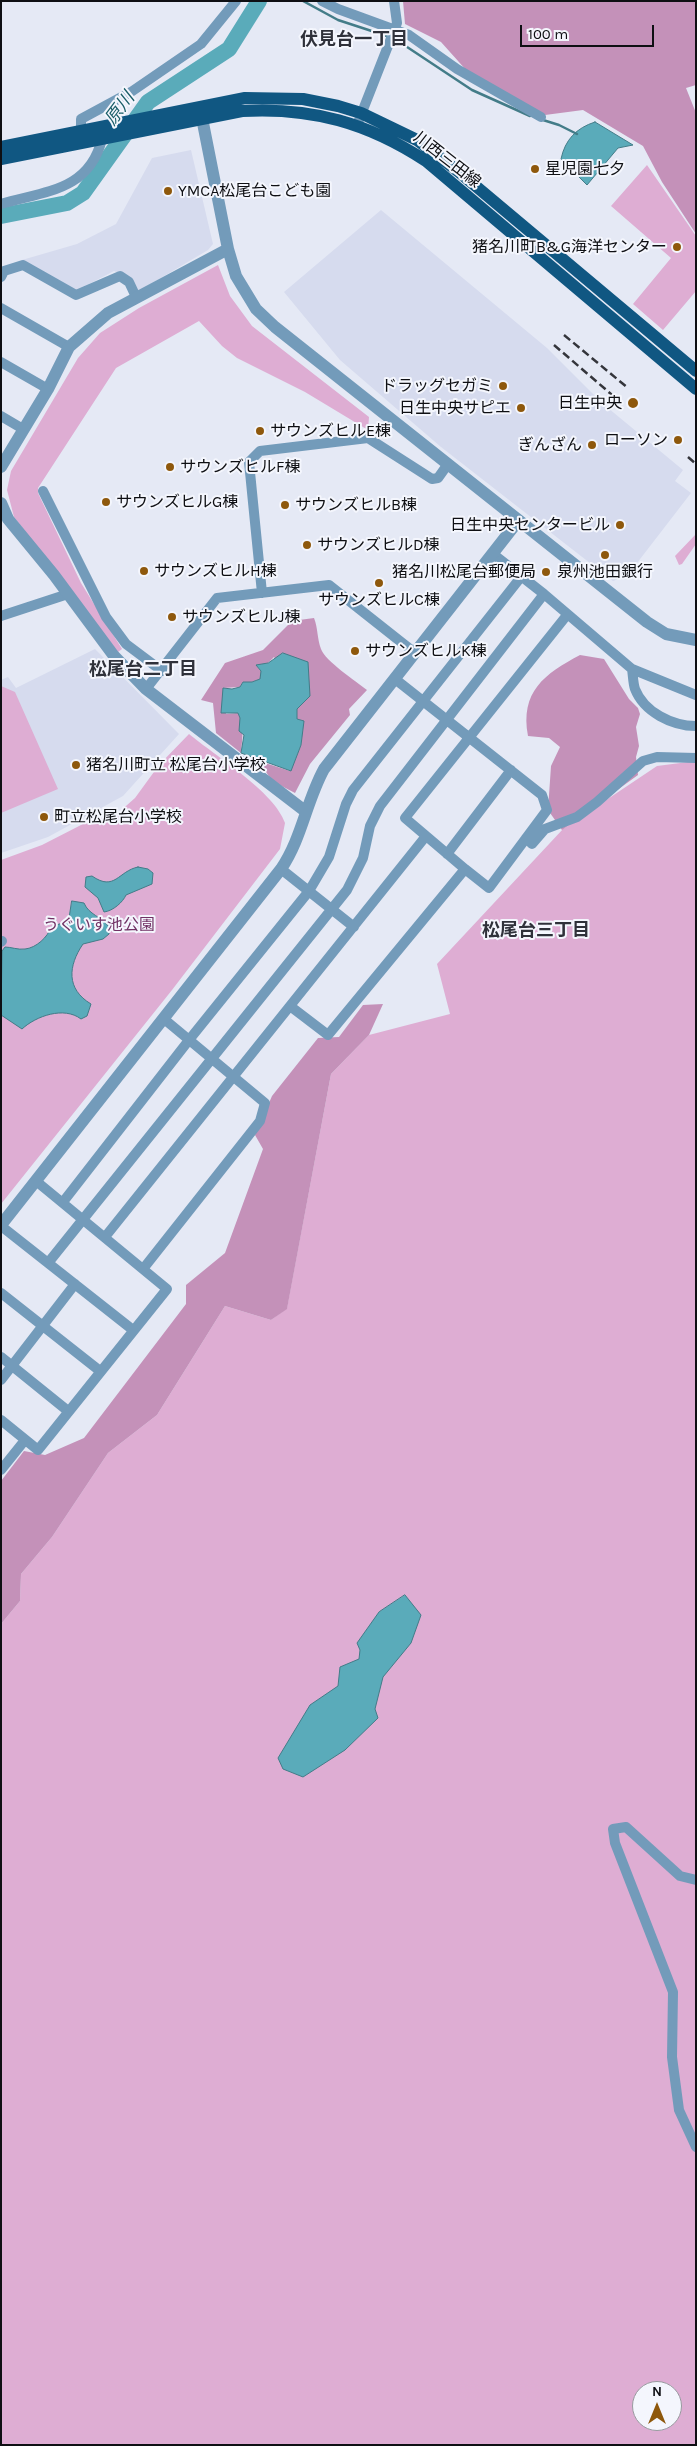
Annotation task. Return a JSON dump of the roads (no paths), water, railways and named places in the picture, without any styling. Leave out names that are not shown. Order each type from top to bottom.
[{"type":"main road","name":"川西三田線","points":[[1,159],[81,136],[120,122],[246,98],[273,97],[329,104],[359,119],[426,161],[696,389]]},
{"type":"main road","name":"川西三田線","points":[[1,147],[81,136],[107,138],[242,111],[276,109],[359,119],[417,140],[459,172],[696,370]]},
{"type":"street","points":[[81,136],[81,118],[131,92],[201,44],[226,6],[236,1]]},
{"type":"street","points":[[322,1],[393,34],[409,34],[481,84],[514,99],[541,117]]},
{"type":"street","points":[[359,119],[398,19],[394,1]]},
{"type":"street","points":[[200,106],[228,249],[244,292],[256,309],[275,327],[518,522],[647,622],[678,638],[696,640]]},
{"type":"street","points":[[1,204],[78,180],[95,159],[107,138]]},
{"type":"street","points":[[1,467],[48,389],[69,347],[108,313],[228,249]]},
{"type":"street","points":[[1,277],[4,271],[23,265],[76,295],[120,276],[129,282],[136,297]]},
{"type":"street","points":[[1,308],[69,347]]},
{"type":"street","points":[[1,362],[48,389]]},
{"type":"street","points":[[1,416],[23,430]]},
{"type":"street","points":[[262,593],[249,462],[260,451],[368,438],[432,479],[438,478],[448,464]]},
{"type":"street","points":[[43,490],[106,617],[126,644],[162,671]]},
{"type":"street","points":[[1,503],[5,522],[68,594],[114,656],[146,689],[305,811]]},
{"type":"street","points":[[133,1330],[1,1225],[281,869],[293,851],[301,831],[305,811],[324,769],[518,522]]},
{"type":"street","points":[[493,554],[544,594],[566,615],[632,669],[696,695]]},
{"type":"street","points":[[63,1202],[189,1040],[309,891],[329,857],[346,804],[353,790],[424,702],[520,577]]},
{"type":"street","points":[[146,689],[162,671],[217,598],[329,585],[415,653]]},
{"type":"street","points":[[1,616],[68,594]]},
{"type":"street","points":[[48,1263],[347,890],[363,858],[370,826],[380,806],[544,594]]},
{"type":"street","points":[[395,679],[424,702],[469,737],[511,770],[542,795],[547,810],[489,888],[405,818],[469,737],[566,615]]},
{"type":"street","points":[[632,669],[635,690],[648,707],[663,719],[696,726]]},
{"type":"street","points":[[526,838],[532,844],[545,829],[577,817],[644,761],[657,757],[696,758]]},
{"type":"street","points":[[447,854],[511,770]]},
{"type":"street","points":[[104,1237],[426,836]]},
{"type":"street","points":[[281,869],[354,926]]},
{"type":"street","points":[[290,1006],[328,1035],[465,869]]},
{"type":"street","points":[[143,1270],[260,1121],[265,1102],[164,1019]]},
{"type":"street","points":[[1,1420],[38,1450],[167,1289],[36,1181]]},
{"type":"street","points":[[1,1380],[76,1284]]},
{"type":"street","points":[[1,1293],[100,1371]]},
{"type":"street","points":[[1,1357],[68,1411]]},
{"type":"street","points":[[1,1470],[25,1440]]},
{"type":"street","points":[[696,1880],[680,1876],[626,1827],[613,1829],[615,1843],[673,1992],[672,2057],[679,2110],[696,2148]]},
{"type":"water","points":[[595,122],[633,145],[618,148],[587,185],[561,159],[565,146],[572,136],[577,131]]},
{"type":"water","points":[[283,653],[308,662],[310,696],[297,709],[297,719],[304,721],[301,745],[291,771],[241,753],[244,735],[239,731],[240,718],[238,713],[221,713],[223,688],[232,689],[240,687],[243,682],[252,682],[260,679],[261,671],[256,665],[268,663]]},
{"type":"water","points":[[138,867],[148,869],[153,873],[152,884],[126,895],[111,910],[104,912],[98,898],[85,887],[86,877],[92,876],[106,882],[116,879],[131,869]]},
{"type":"water","points":[[72,901],[84,903],[89,910],[109,927],[109,934],[103,939],[83,944],[72,969],[72,977],[77,991],[91,1004],[87,1016],[81,1019],[67,1013],[50,1014],[35,1020],[22,1029],[1,1015],[2,951],[5,947],[25,949],[37,944],[47,935],[51,927],[65,922],[69,917]]},
{"type":"water","points":[[405,1595],[421,1615],[411,1643],[383,1677],[375,1709],[378,1718],[345,1750],[303,1777],[283,1769],[278,1758],[310,1705],[338,1686],[340,1667],[359,1659],[360,1650],[357,1643],[379,1612]]},
{"type":"waterway","name":"原川","points":[[1,216],[67,203],[83,193],[148,102],[229,49],[259,1]]},
{"type":"waterway","points":[[303,1],[338,20],[390,37]]},
{"type":"waterway","points":[[395,39],[472,90],[530,116]]},
{"type":"waterway","points":[[543,120],[577,134]]},
{"type":"railway","points":[[564,335],[628,388]]},
{"type":"railway","points":[[554,345],[618,400]]},
{"type":"railway","points":[[688,457],[696,464]]},
{"type":"place","name":"星児園七夕","points":[[535,169]]},
{"type":"place","name":"YMCA松尾台こども園","points":[[168,191]]},
{"type":"place","name":"猪名川町B&G海洋センター","points":[[677,247]]},
{"type":"place","name":"ドラッグセガミ","points":[[503,386]]},
{"type":"place","name":"日生中央","points":[[633,403]]},
{"type":"place","name":"日生中央サピエ","points":[[521,408]]},
{"type":"place","name":"サウンズヒルE棟","points":[[260,431]]},
{"type":"place","name":"ローソン","points":[[678,440]]},
{"type":"place","name":"ぎんざん","points":[[592,445]]},
{"type":"place","name":"サウンズヒルF棟","points":[[170,467]]},
{"type":"place","name":"サウンズヒルG棟","points":[[106,502]]},
{"type":"place","name":"サウンズヒルB棟","points":[[285,505]]},
{"type":"place","name":"日生中央センタービル","points":[[620,525]]},
{"type":"place","name":"サウンズヒルD棟","points":[[307,545]]},
{"type":"place","name":"泉州池田銀行","points":[[605,555]]},
{"type":"place","name":"サウンズヒルH棟","points":[[144,571]]},
{"type":"place","name":"猪名川松尾台郵便局","points":[[546,572]]},
{"type":"place","name":"サウンズヒルC棟","points":[[379,583]]},
{"type":"place","name":"サウンズヒルJ棟","points":[[172,617]]},
{"type":"place","name":"サウンズヒルK棟","points":[[355,651]]},
{"type":"place","name":"猪名川町立 松尾台小学校","points":[[76,765]]},
{"type":"place","name":"町立松尾台小学校","points":[[44,817]]},
{"type":"district","name":"伏見台一丁目","points":[[354,40]]},
{"type":"district","name":"松尾台二丁目","points":[[143,670]]},
{"type":"district","name":"松尾台三丁目","points":[[536,931]]},
{"type":"park label","name":"うぐいす池公園","points":[[99,925]]}]
